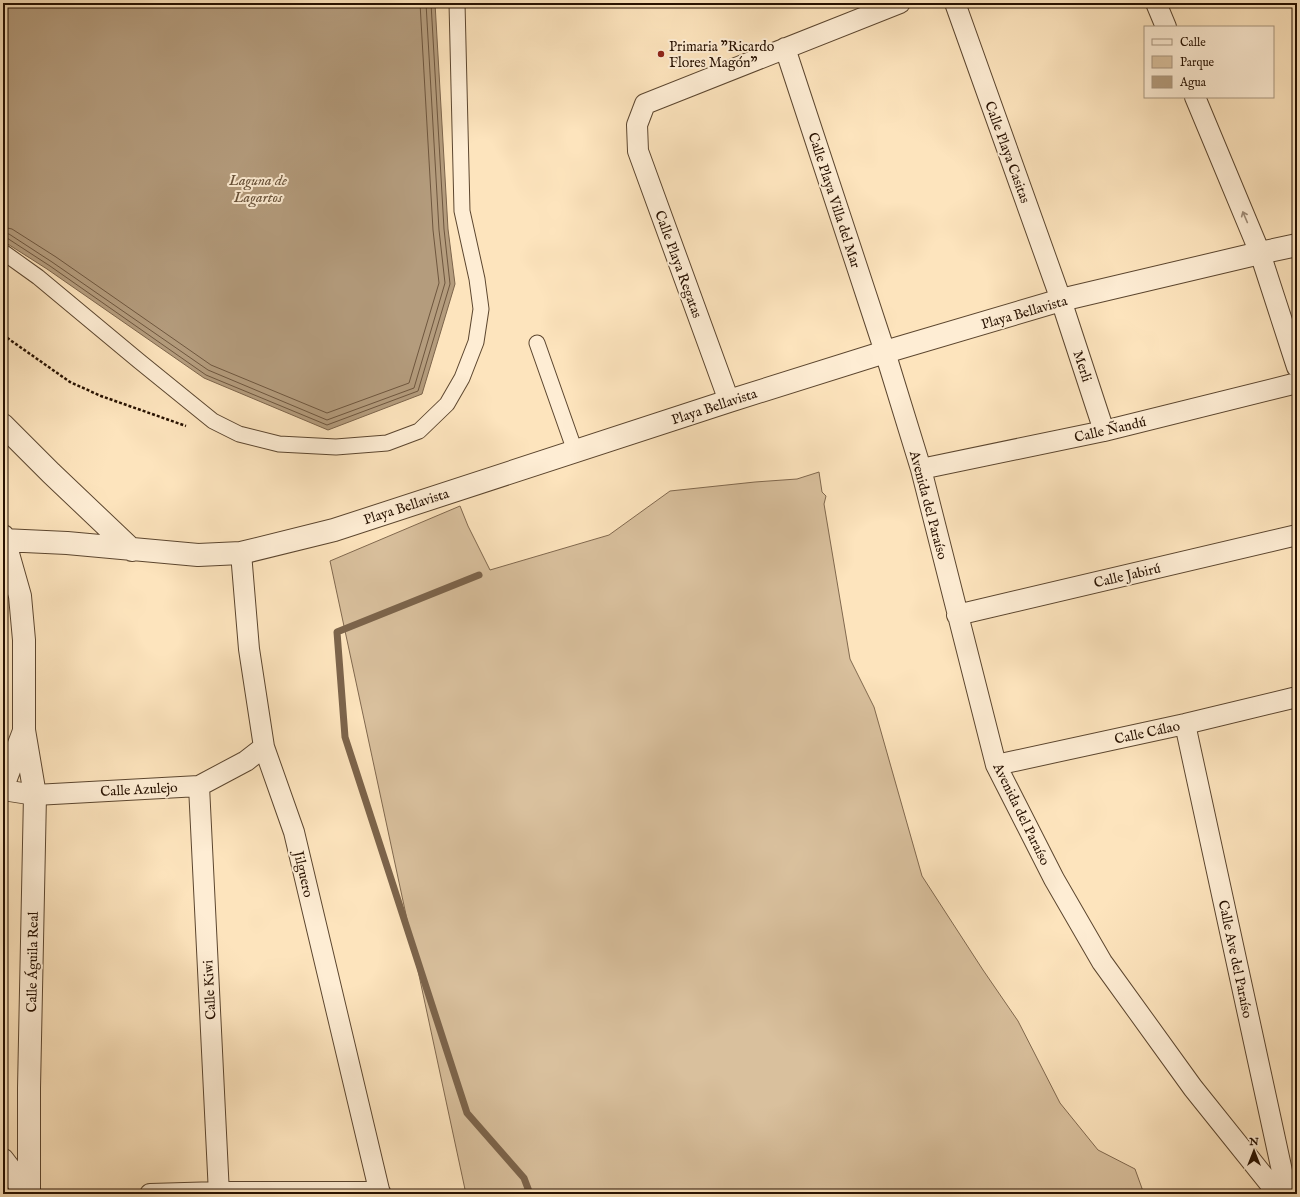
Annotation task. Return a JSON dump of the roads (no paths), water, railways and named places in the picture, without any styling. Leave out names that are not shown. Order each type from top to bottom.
[{"type":"street","points":[[3,252],[38,277],[213,420],[239,434],[279,444],[336,447],[387,443],[419,431],[447,404],[462,378],[476,342],[481,309],[477,279],[462,211],[458,3]]},
{"type":"street","points":[[784,48],[900,3]]},
{"type":"street","name":"Calle Playa Casitas","points":[[956,3],[1061,300]]},
{"type":"street","points":[[1156,3],[1166,26]]},
{"type":"street","name":"Calle Playa Regatas","points":[[729,401],[638,151],[637,126],[645,104],[784,48]]},
{"type":"street","name":"Calle Playa Villa del Mar","points":[[784,48],[885,352]]},
{"type":"street","points":[[1195,98],[1260,253],[1297,367]]},
{"type":"street","name":"Playa Bellavista","points":[[3,538],[198,555],[241,553],[334,530],[729,401],[885,352],[1061,300],[1297,245]]},
{"type":"street","name":"Merli","points":[[1061,300],[1104,431]]},
{"type":"street","points":[[537,343],[575,451]]},
{"type":"street","name":"Avenida del Paraíso","points":[[885,352],[921,469],[996,765],[1054,879],[1102,962],[1193,1088],[1278,1194]]},
{"type":"street","name":"Calle Ñandú","points":[[921,469],[1104,431],[1297,383]]},
{"type":"street","points":[[3,425],[132,550]]},
{"type":"street","name":"Calle Jabirú","points":[[957,614],[1297,535]]},
{"type":"street","name":"Calle Águila Real","points":[[3,538],[20,596],[24,640],[24,730],[35,795],[29,1088],[29,1194]]},
{"type":"street","name":"Jilguero","points":[[241,553],[249,649],[264,748],[294,832],[380,1193]]},
{"type":"street","name":"Calle Cálao","points":[[996,765],[1185,724],[1297,697]]},
{"type":"street","name":"Calle Ave del Paraíso","points":[[1185,724],[1287,1194]]},
{"type":"street","name":"Calle Águila Real","points":[[3,786],[24,730]]},
{"type":"street","name":"Calle Azulejo","points":[[3,790],[35,795],[199,786],[246,761],[264,748]]},
{"type":"street","name":"Calle Kiwi","points":[[199,786],[219,1193]]},
{"type":"street","points":[[3,1160],[13,1173],[24,1194]]},
{"type":"street","points":[[150,1194],[380,1193]]},
{"type":"water","name":"Laguna de Lagartos","points":[[3,3],[435,3],[448,229],[455,284],[422,394],[328,430],[204,378],[47,269],[3,241]]},
{"type":"waterway","points":[[479,575],[337,632],[345,737],[467,1113],[524,1178],[530,1194]]},
{"type":"place","name":"Primaria \"Ricardo Flores Magón\"","points":[[661,54]]}]
